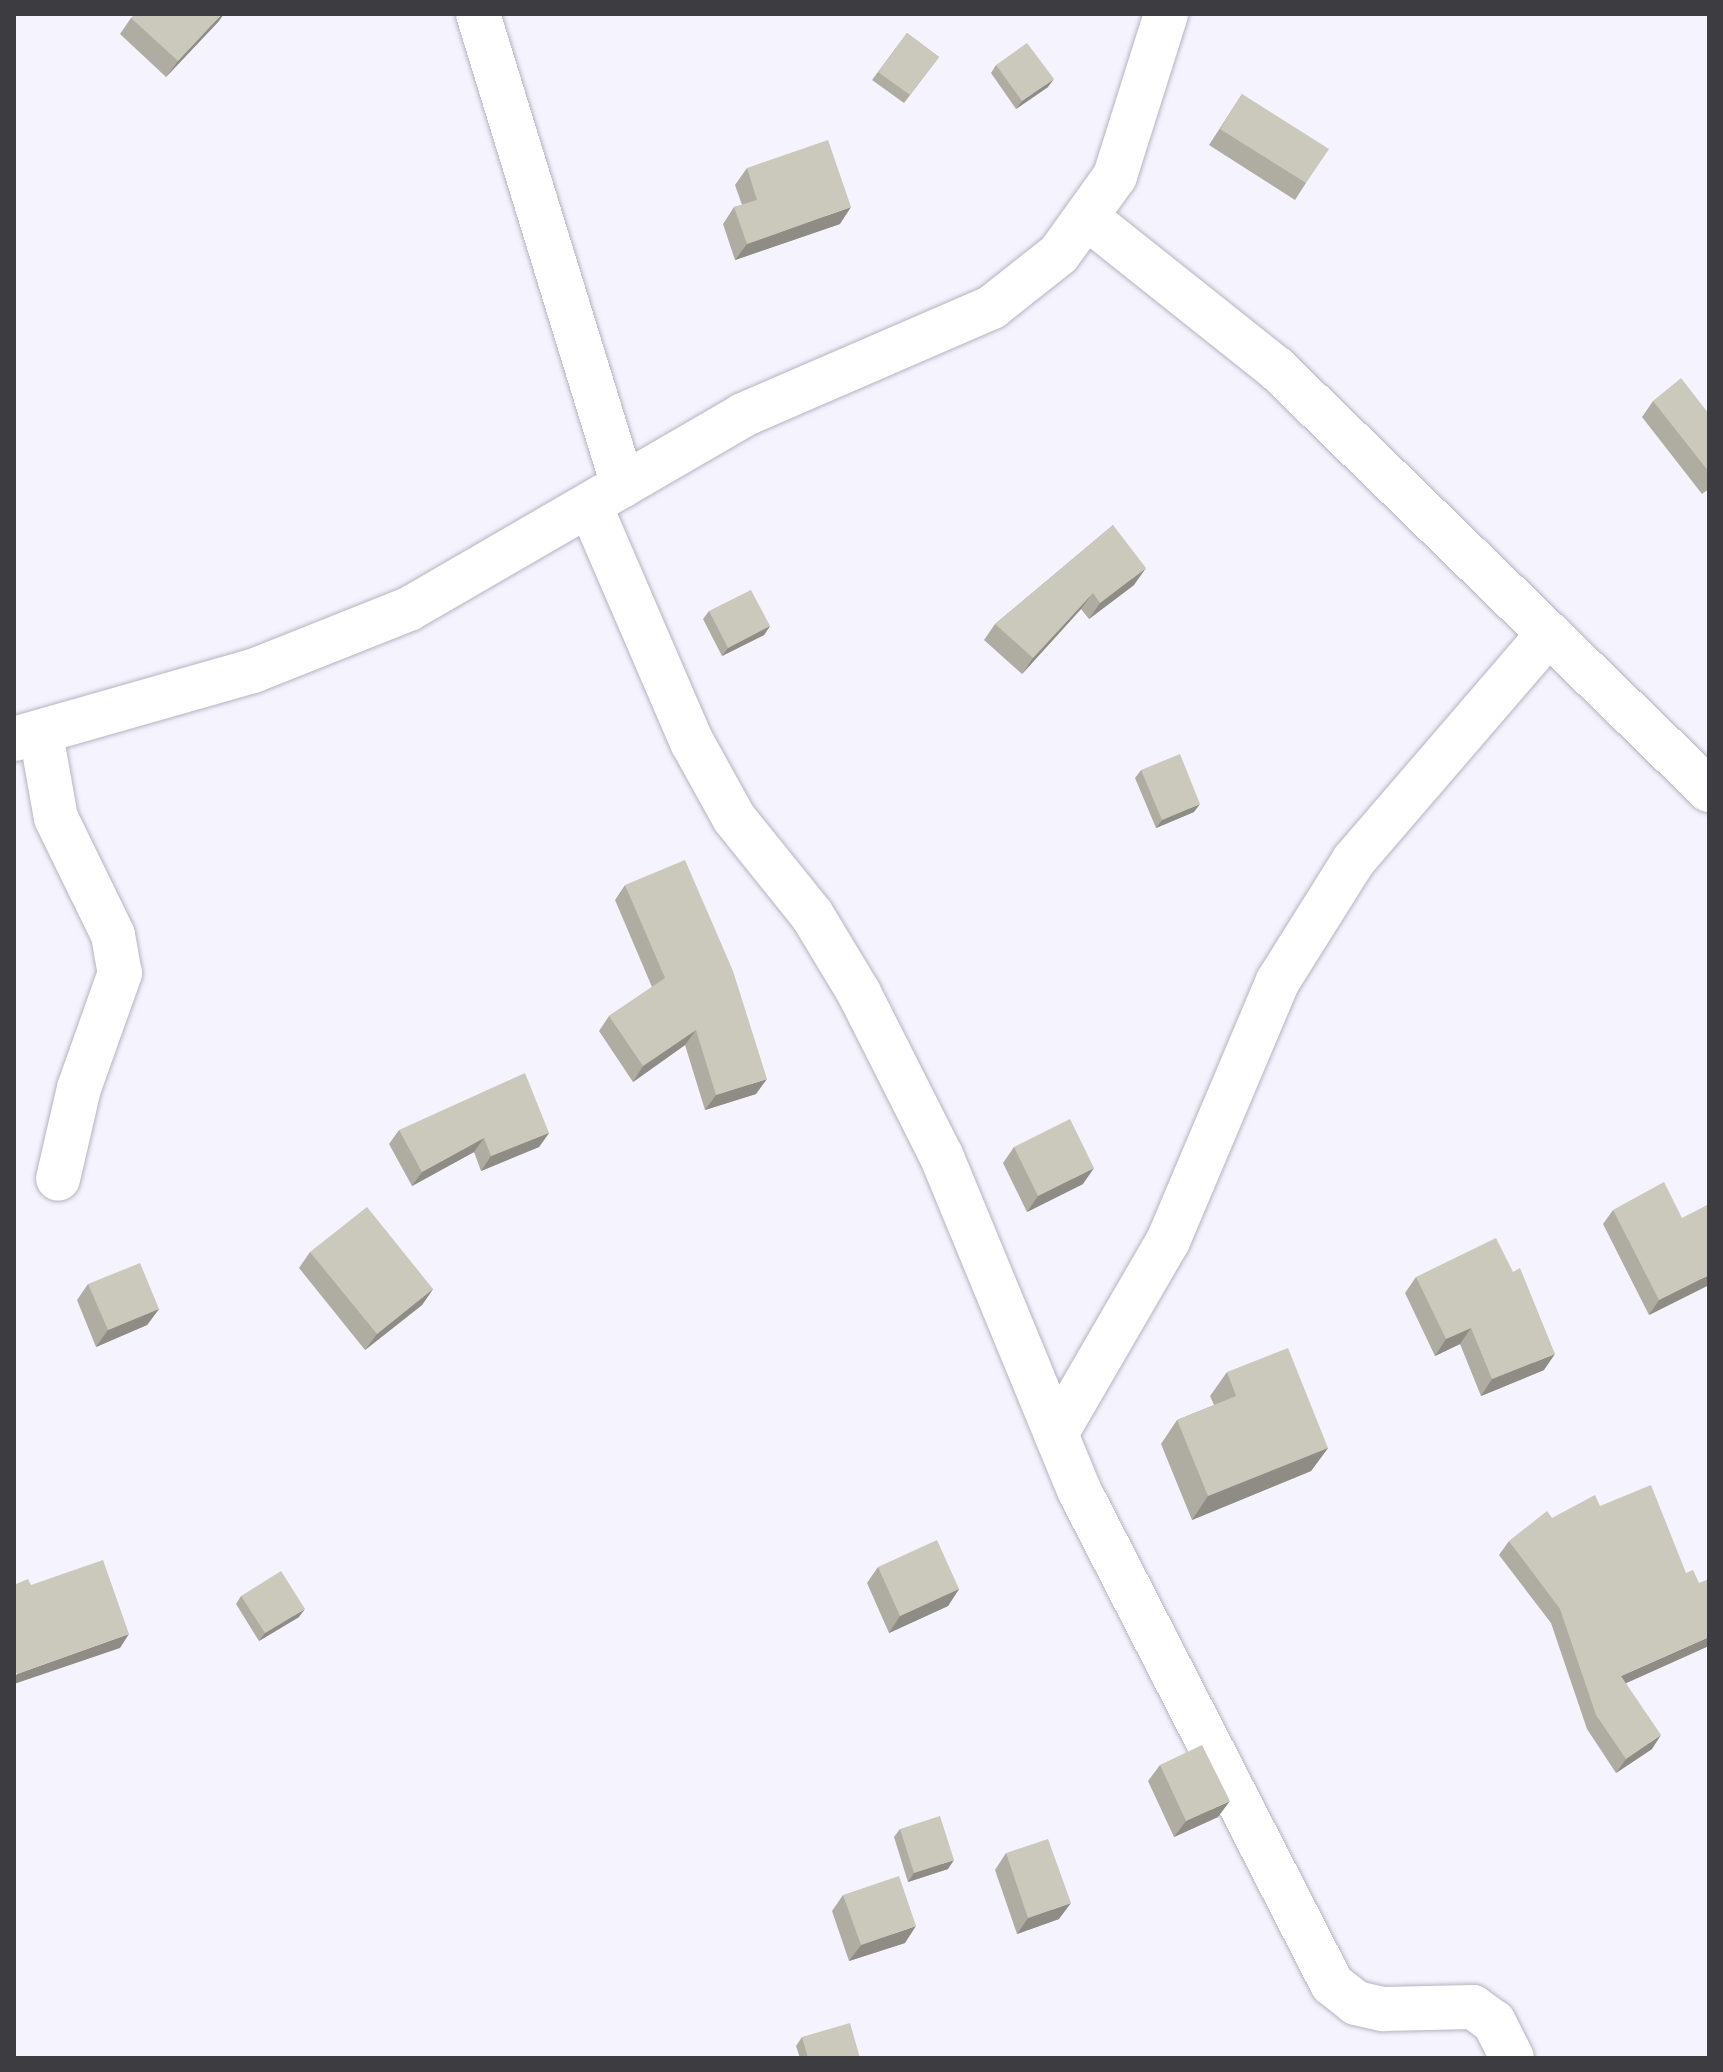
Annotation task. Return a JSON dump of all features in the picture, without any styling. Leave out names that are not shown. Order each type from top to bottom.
[{"type":"street","points":[[478,14],[607,497],[692,742],[734,818],[812,915],[859,993],[934,1142],[1056,1434],[1332,1984],[1356,2003],[1383,2009],[1473,2007],[1494,2022],[1512,2058]]},
{"type":"street","points":[[58,1179],[79,1088],[120,973],[113,935],[56,818],[27,736],[253,671],[409,609],[607,497],[743,415],[992,307],[1059,254],[1115,176],[1166,14]]},
{"type":"street","points":[[1086,217],[1276,368],[1546,637],[1709,790]]},
{"type":"street","points":[[1056,1434],[1168,1241],[1278,981],[1354,860],[1546,637]]},
{"type":"building","points":[[135,14],[222,14],[178,61],[131,18]]},
{"type":"building","points":[[907,33],[939,57],[910,95],[878,72]]},
{"type":"building","points":[[1027,43],[1054,79],[1022,101],[996,65]]},
{"type":"building","points":[[1242,94],[1329,149],[1306,183],[1220,129]]},
{"type":"building","points":[[828,140],[851,207],[747,244],[734,207],[757,200],[747,168]]},
{"type":"building","points":[[1681,378],[1709,414],[1709,472],[1653,401]]},
{"type":"building","points":[[1113,525],[1146,568],[1100,603],[1093,593],[1033,658],[995,624]]},
{"type":"building","points":[[751,590],[770,626],[728,648],[709,611]]},
{"type":"building","points":[[1180,754],[1200,804],[1162,820],[1141,770]]},
{"type":"building","points":[[685,860],[733,971],[767,1079],[716,1095],[696,1030],[643,1066],[609,1016],[665,978],[625,885]]},
{"type":"building","points":[[525,1073],[549,1133],[491,1156],[484,1138],[422,1172],[399,1130]]},
{"type":"building","points":[[1070,1119],[1094,1168],[1038,1196],[1014,1147]]},
{"type":"building","points":[[1664,1182],[1682,1218],[1709,1204],[1709,1275],[1659,1300],[1613,1210]]},
{"type":"building","points":[[367,1207],[433,1289],[377,1334],[310,1252]]},
{"type":"building","points":[[1496,1238],[1513,1272],[1520,1268],[1555,1354],[1492,1379],[1471,1328],[1446,1339],[1416,1277]]},
{"type":"building","points":[[140,1263],[159,1309],[108,1330],[88,1284]]},
{"type":"building","points":[[1288,1348],[1328,1448],[1208,1496],[1177,1420],[1236,1396],[1227,1372]]},
{"type":"building","points":[[1651,1485],[1686,1573],[1693,1570],[1699,1583],[1709,1579],[1709,1637],[1621,1676],[1661,1735],[1626,1759],[1596,1715],[1560,1609],[1509,1541],[1547,1511],[1552,1518],[1595,1495],[1600,1506]]},
{"type":"building","points":[[937,1540],[959,1589],[900,1616],[878,1567]]},
{"type":"building","points":[[103,1560],[129,1634],[17,1674],[14,1669],[14,1585],[28,1579],[31,1585]]},
{"type":"building","points":[[281,1571],[305,1609],[265,1633],[241,1596]]},
{"type":"building","points":[[1202,1745],[1230,1801],[1186,1821],[1160,1765]]},
{"type":"building","points":[[940,1816],[954,1860],[914,1873],[900,1829]]},
{"type":"building","points":[[1048,1839],[1071,1903],[1028,1918],[1006,1853]]},
{"type":"building","points":[[899,1876],[916,1926],[861,1945],[843,1895]]},
{"type":"building","points":[[850,2023],[860,2058],[808,2058],[802,2037]]}]
